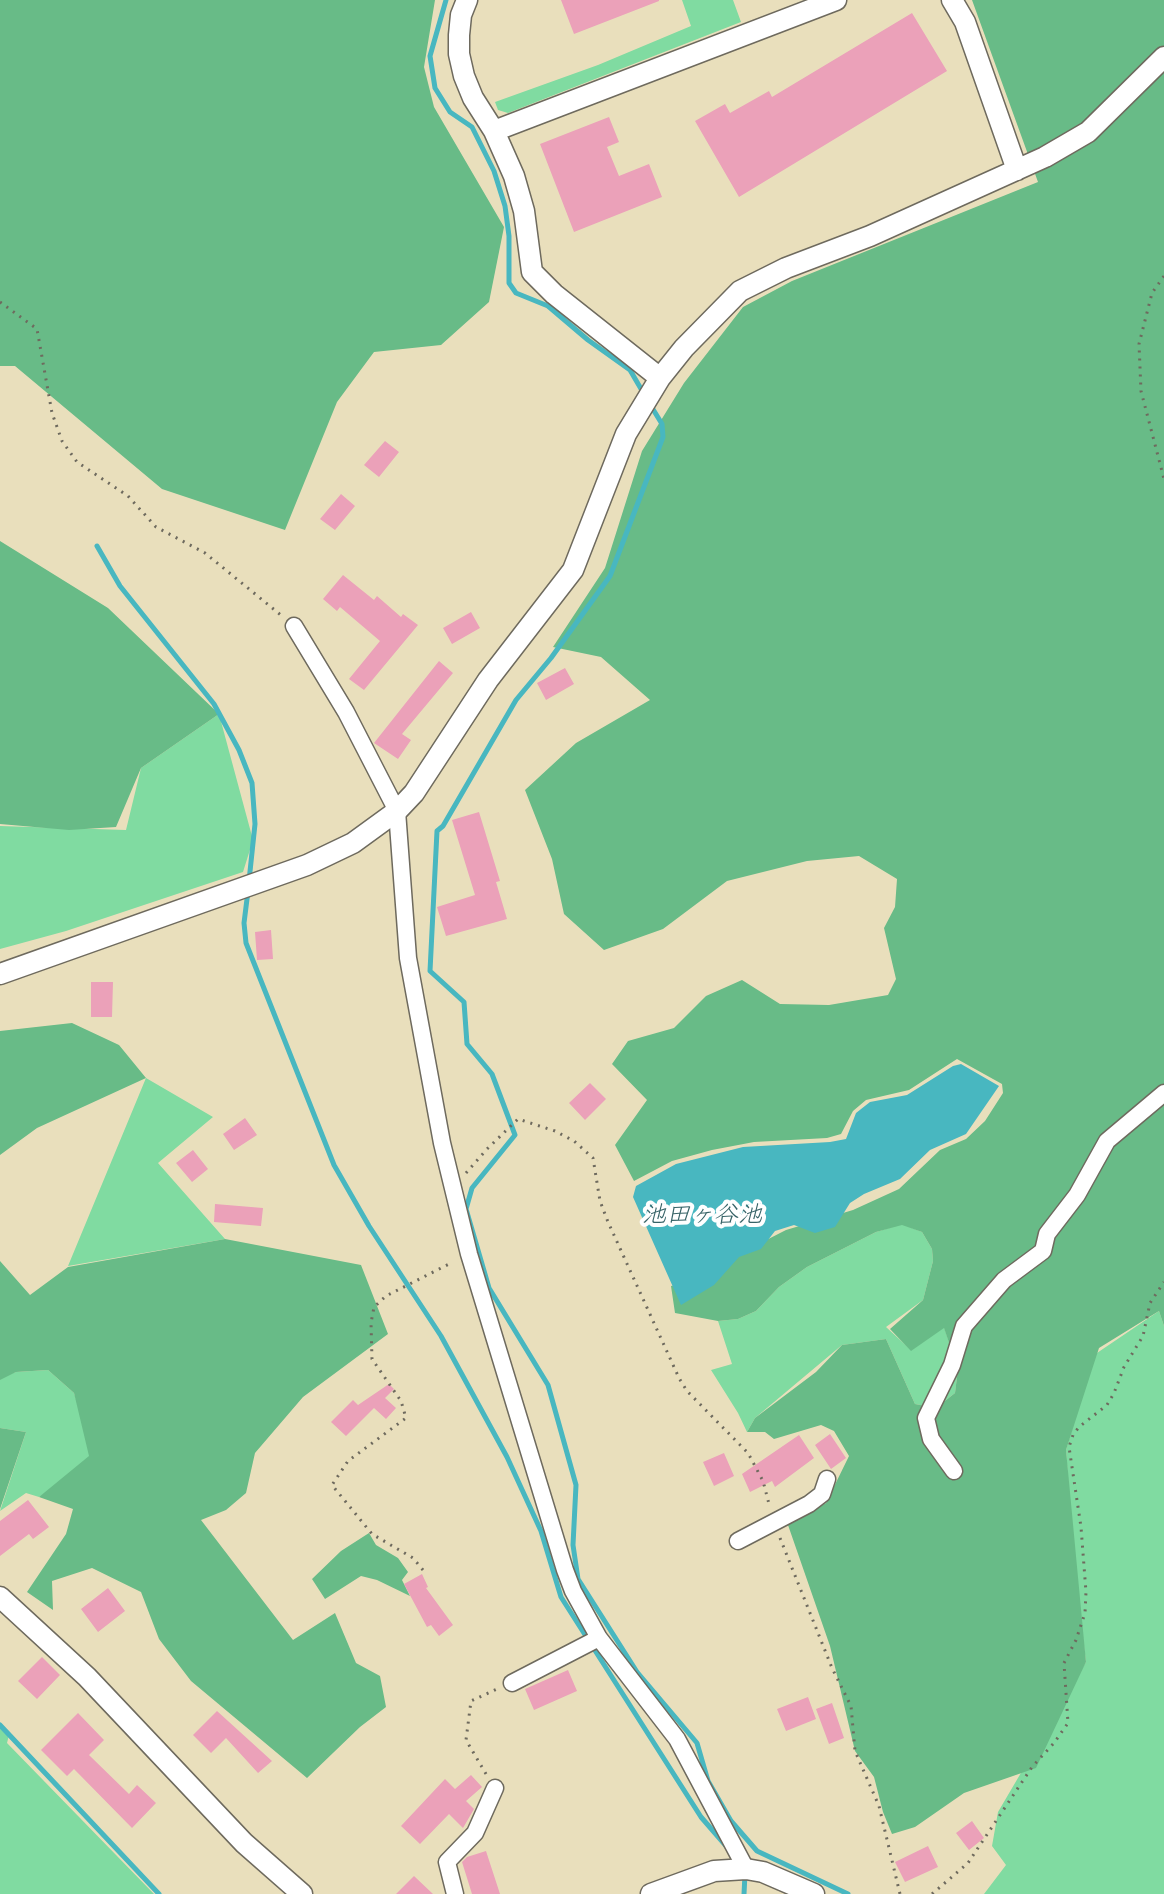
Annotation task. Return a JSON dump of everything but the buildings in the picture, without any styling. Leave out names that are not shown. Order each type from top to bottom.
[{"type":"street","points":[[467,0],[461,15],[459,54],[473,98],[494,131],[514,176],[524,211],[532,272],[554,294],[660,378]]},
{"type":"street","points":[[494,131],[836,0]]},
{"type":"street","points":[[952,0],[965,22],[1017,170]]},
{"type":"street","points":[[0,974],[307,865],[353,843],[397,811],[414,793],[488,680],[573,570],[626,434],[660,378],[684,348],[740,291],[786,268],[870,236],[1017,170],[1088,132],[1164,57]]},
{"type":"street","points":[[294,626],[346,712],[397,811],[408,958],[442,1143],[469,1254],[565,1570],[599,1638],[677,1739],[746,1869]]},
{"type":"street","points":[[954,1471],[931,1439],[926,1418],[952,1365],[964,1326],[1004,1280],[1043,1251],[1047,1234],[1077,1195],[1107,1141],[1164,1093]]},
{"type":"street","points":[[738,1541],[790,1515],[822,1494],[827,1479]]},
{"type":"street","points":[[0,1597],[87,1677],[244,1843],[302,1894]]},
{"type":"street","points":[[512,1683],[599,1638]]},
{"type":"street","points":[[455,1894],[447,1862],[475,1833],[495,1788]]},
{"type":"street","points":[[651,1894],[714,1871],[746,1869],[763,1872],[814,1894]]},
{"type":"path","points":[[1164,276],[1152,293],[1139,344],[1141,391],[1164,479]]},
{"type":"path","points":[[0,302],[37,329],[52,413],[62,441],[77,462],[128,496],[156,527],[205,553],[294,626]]},
{"type":"path","points":[[453,1188],[518,1119],[555,1131],[574,1141],[593,1158],[600,1201],[608,1222],[679,1378],[687,1391],[748,1453],[763,1481],[774,1521],[832,1668],[851,1706],[855,1751],[879,1806],[900,1894]]},
{"type":"path","points":[[423,1570],[413,1558],[372,1534],[332,1485],[348,1461],[406,1418],[401,1401],[372,1359],[374,1307],[386,1296],[469,1254]]},
{"type":"path","points":[[932,1894],[968,1863],[1032,1767],[1068,1723],[1064,1663],[1085,1613],[1086,1592],[1081,1527],[1069,1447],[1079,1427],[1107,1405],[1114,1393],[1124,1367],[1143,1336],[1150,1303],[1164,1282]]},
{"type":"path","points":[[495,1788],[466,1740],[471,1701],[512,1683]]},
{"type":"green space","points":[[0,0],[435,0],[424,67],[434,107],[504,227],[489,302],[441,345],[374,352],[337,402],[285,530],[162,489],[15,366],[0,366]]},
{"type":"green space","points":[[682,0],[733,0],[741,22],[508,113],[498,110],[495,102],[598,65],[691,26]]},
{"type":"green space","points":[[972,0],[1164,0],[1164,1326],[1159,1311],[1099,1348],[1066,1450],[1086,1662],[1036,1768],[964,1793],[915,1827],[892,1834],[874,1777],[855,1751],[830,1646],[788,1525],[826,1503],[849,1456],[834,1431],[821,1425],[774,1439],[765,1432],[747,1432],[755,1418],[816,1372],[842,1345],[886,1339],[915,1404],[936,1408],[955,1393],[958,1369],[944,1328],[911,1351],[890,1329],[923,1300],[933,1261],[932,1249],[922,1232],[902,1225],[876,1232],[807,1267],[779,1287],[756,1311],[738,1319],[718,1321],[675,1313],[671,1286],[715,1276],[737,1255],[786,1230],[853,1210],[899,1189],[940,1150],[966,1139],[985,1121],[1003,1093],[1002,1084],[957,1059],[909,1090],[866,1100],[853,1111],[841,1134],[827,1138],[754,1142],[712,1150],[672,1161],[634,1181],[615,1145],[647,1100],[612,1064],[628,1041],[674,1028],[706,996],[742,980],[780,1004],[829,1005],[888,995],[896,979],[884,928],[895,907],[897,879],[859,856],[807,861],[727,881],[663,929],[604,950],[564,914],[552,859],[525,790],[576,743],[650,700],[601,657],[553,647],[605,568],[642,451],[684,383],[743,307],[792,281],[1038,182]]},
{"type":"green space","points":[[0,541],[108,608],[219,714],[141,768],[116,827],[69,830],[0,824]]},
{"type":"green space","points":[[219,714],[253,840],[243,872],[66,931],[0,949],[0,826],[126,830],[141,768]]},
{"type":"green space","points":[[72,1023],[119,1045],[146,1078],[37,1128],[0,1155],[0,1031]]},
{"type":"green space","points":[[146,1078],[213,1117],[158,1163],[225,1239],[68,1266]]},
{"type":"green space","points":[[902,1224],[922,1232],[932,1249],[933,1261],[923,1300],[886,1327],[911,1350],[944,1327],[958,1369],[955,1393],[936,1408],[915,1404],[886,1339],[842,1345],[755,1418],[747,1432],[711,1370],[732,1364],[718,1321],[738,1319],[756,1311],[779,1287],[807,1267],[876,1232]]},
{"type":"green space","points":[[225,1239],[361,1265],[388,1334],[303,1397],[255,1453],[246,1493],[226,1510],[201,1520],[293,1640],[335,1613],[356,1663],[380,1676],[386,1707],[360,1727],[307,1778],[191,1681],[159,1639],[141,1592],[92,1568],[52,1581],[53,1610],[27,1592],[66,1534],[73,1509],[39,1497],[89,1456],[74,1393],[48,1370],[16,1372],[0,1380],[0,1261],[30,1295],[68,1267]]},
{"type":"green space","points":[[1159,1311],[1164,1326],[1164,1894],[984,1894],[1006,1865],[992,1846],[998,1812],[1086,1662],[1075,1573],[1066,1450],[1094,1355]]},
{"type":"green space","points":[[48,1370],[74,1393],[96,1461],[39,1497],[26,1493],[0,1511],[26,1432],[0,1428],[0,1377],[16,1372]]},
{"type":"green space","points":[[0,1428],[26,1432],[0,1509]]},
{"type":"green space","points":[[369,1533],[376,1545],[398,1558],[408,1572],[402,1580],[410,1596],[361,1576],[325,1599],[312,1579],[341,1551]]},
{"type":"green space","points":[[0,1727],[9,1735],[7,1743],[154,1894],[0,1894]]},
{"type":"water","name":"池田ヶ谷池","points":[[961,1064],[999,1086],[966,1134],[930,1150],[900,1179],[850,1203],[835,1227],[815,1233],[794,1225],[775,1231],[761,1249],[739,1257],[714,1285],[681,1305],[633,1197],[636,1186],[676,1164],[743,1147],[846,1139],[856,1113],[870,1102],[907,1095]]},
{"type":"waterway","points":[[446,0],[430,56],[435,88],[450,112],[472,127],[494,171],[505,206],[509,236],[509,283],[516,293],[548,306],[630,370],[644,394]]},
{"type":"waterway","points":[[651,406],[662,424],[663,437],[610,576],[551,658],[516,700],[443,826],[437,831],[430,971],[464,1002],[467,1044],[492,1074],[515,1135],[472,1188],[466,1209],[489,1288],[548,1385],[576,1485],[573,1545],[578,1579],[637,1672],[697,1743],[708,1781],[731,1821],[757,1851],[848,1894]]},
{"type":"waterway","points":[[97,546],[120,586],[214,704],[239,750],[252,783],[255,824],[249,881]]},
{"type":"waterway","points":[[248,891],[244,923],[246,943],[334,1165],[369,1226],[441,1336],[507,1457],[541,1531],[561,1597],[701,1817],[727,1847]]},
{"type":"waterway","points":[[0,1725],[159,1894]]},
{"type":"waterway","points":[[744,1894],[745,1874]]}]
